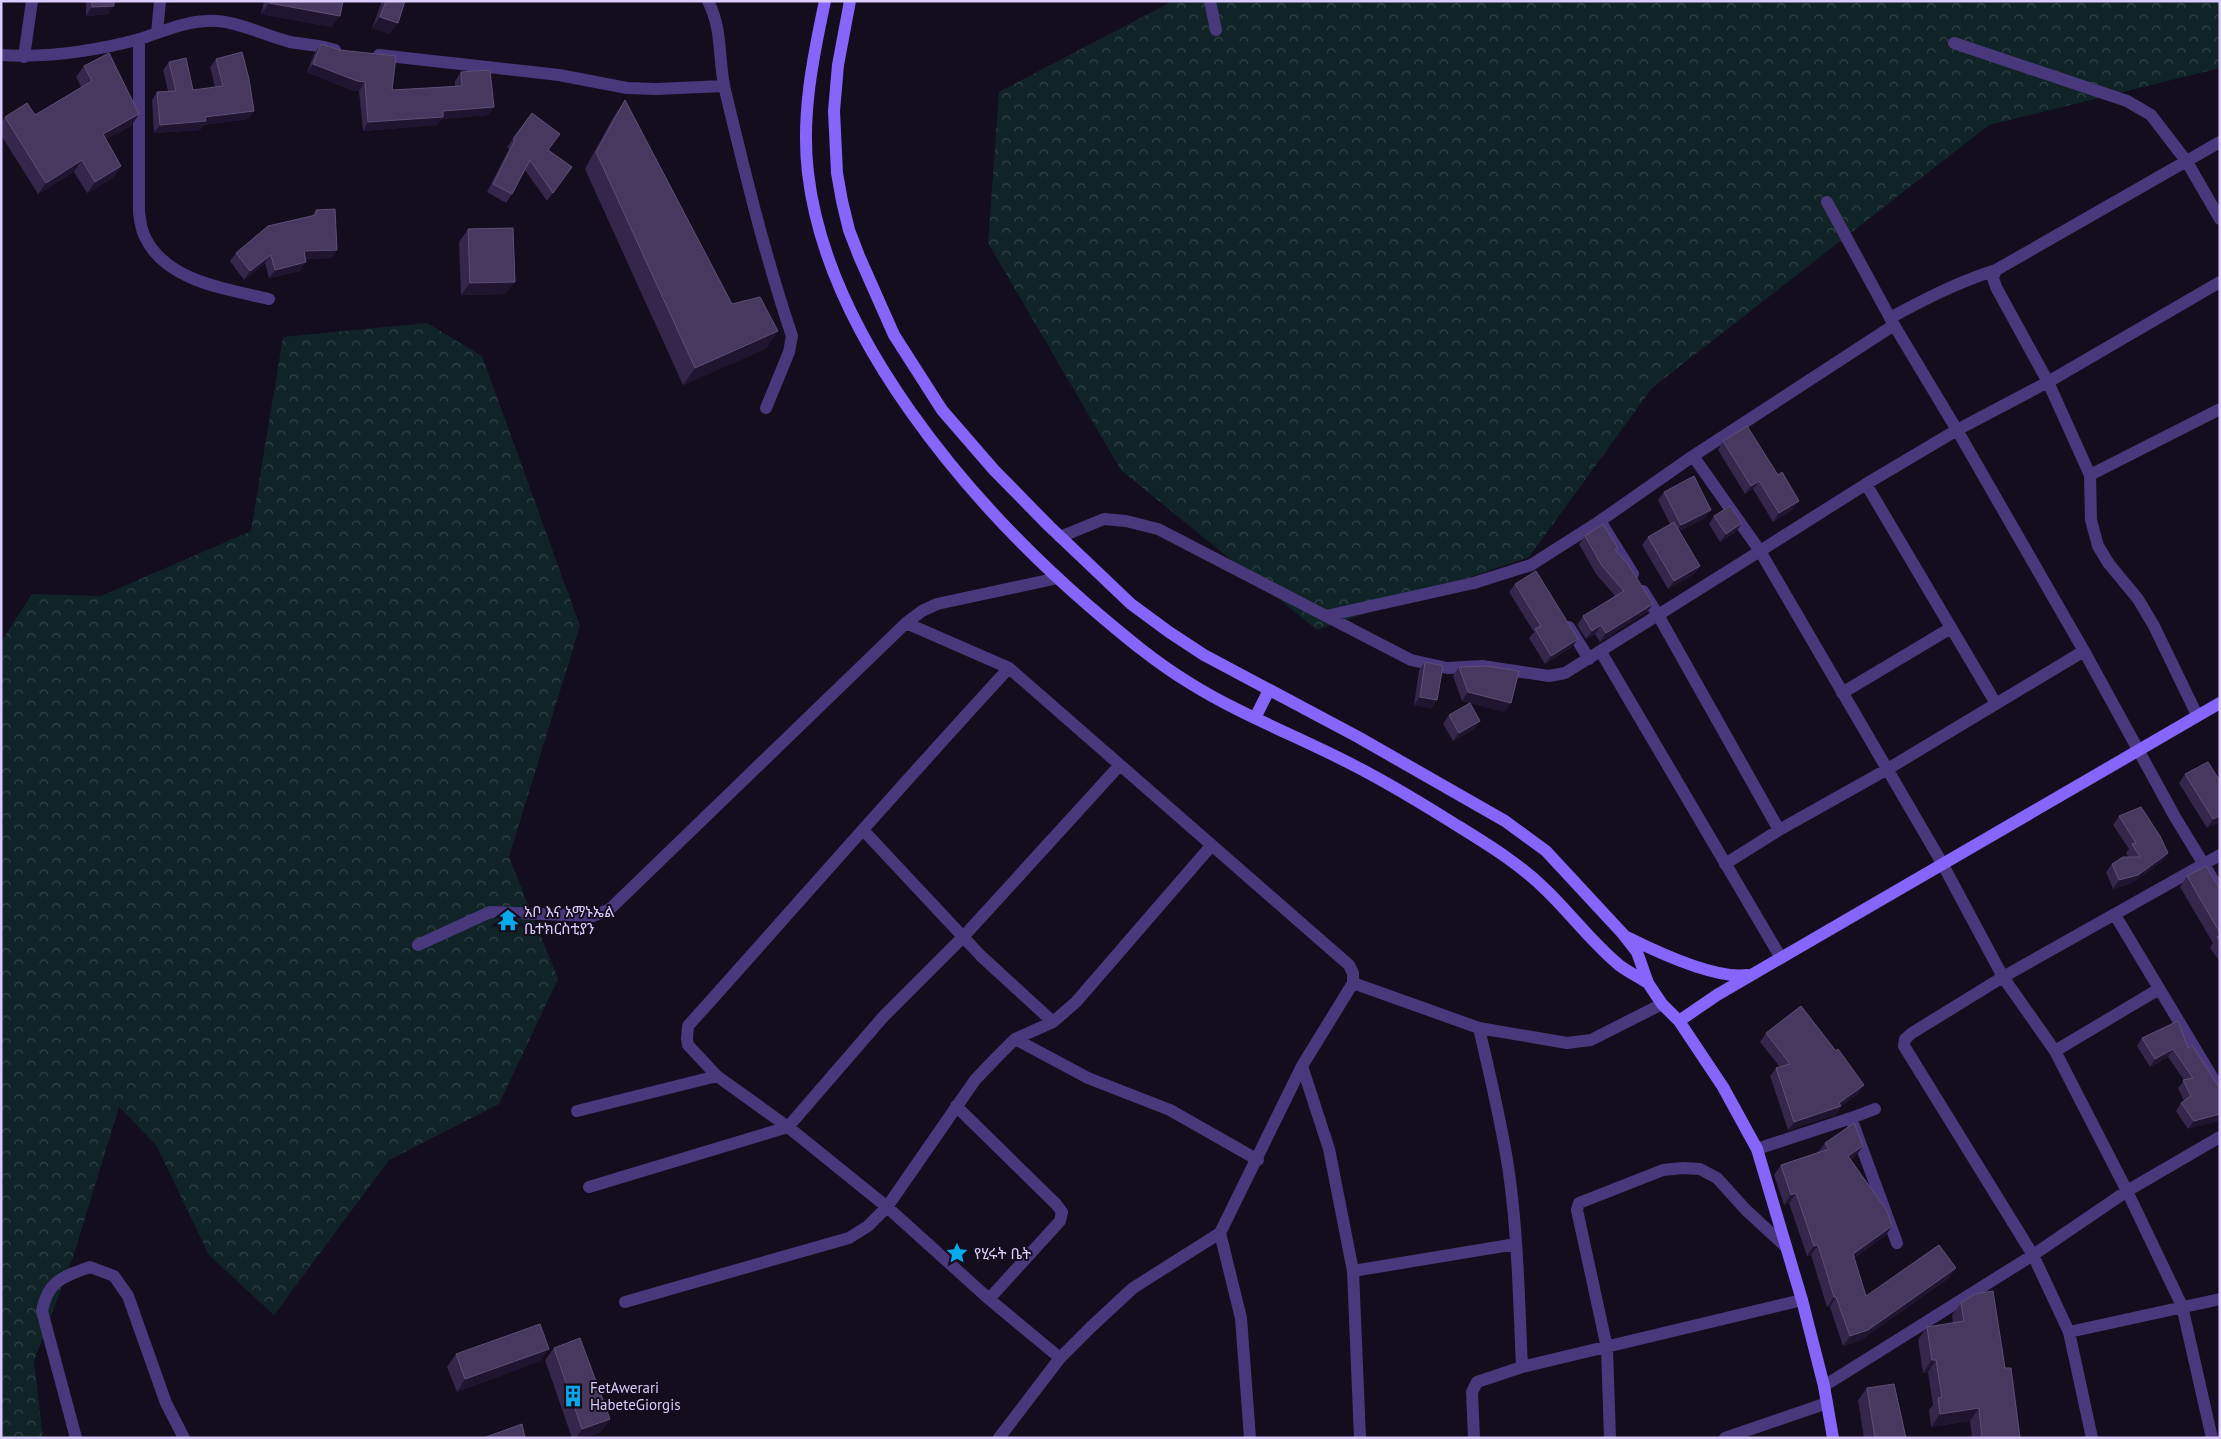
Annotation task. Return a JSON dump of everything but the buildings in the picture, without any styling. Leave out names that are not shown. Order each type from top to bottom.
[{"type":"main road","points":[[825,1],[810,82],[806,129],[807,171],[814,212],[843,294],[871,350],[913,415],[951,465],[1058,578],[1150,657],[1192,685],[1255,718],[1356,766],[1441,816],[1516,864],[1545,889],[1620,966],[1648,983]]},
{"type":"main road","points":[[850,1],[838,64],[834,111],[837,172],[849,230],[869,283],[894,335],[942,410],[994,470],[1060,537],[1132,604],[1204,655],[1358,736],[1504,821],[1546,851],[1623,934],[1637,952],[1648,983],[1662,1004],[1679,1020],[1723,1087],[1757,1149],[1802,1300],[1828,1403],[1833,1438]]},
{"type":"main road","points":[[1255,718],[1268,690]]},
{"type":"main road","points":[[1679,1020],[1717,995],[1942,862],[2220,703]]},
{"type":"main road","points":[[1623,934],[1664,955],[1724,974],[1733,976],[1752,974]]},
{"type":"street","points":[[24,56],[32,1]]},
{"type":"street","points":[[157,33],[160,1]]},
{"type":"street","points":[[708,1],[719,32],[724,86],[744,170],[792,336],[789,352],[766,408]]},
{"type":"street","points":[[1210,1],[1216,30]]},
{"type":"street","points":[[1,56],[60,55],[139,39],[187,23],[208,20],[230,24],[292,42],[318,44],[345,51]]},
{"type":"street","points":[[139,39],[139,212],[144,234],[153,250],[176,269],[203,284],[269,299]]},
{"type":"street","points":[[1954,43],[2127,101],[2151,115],[2188,162],[2220,218]]},
{"type":"street","points":[[364,53],[559,75],[627,88],[656,89],[724,86]]},
{"type":"street","points":[[1326,616],[1533,569],[1692,456],[1934,293],[1996,270],[2220,142]]},
{"type":"street","points":[[1827,202],[1892,321],[2084,651],[2174,817],[2220,892]]},
{"type":"street","points":[[1996,270],[1993,278],[1996,287],[2048,382],[2090,475],[2091,520],[2098,546],[2109,564],[2138,599],[2150,619],[2197,715]]},
{"type":"street","points":[[1060,537],[1104,519],[1126,521],[1158,529],[1411,660],[1446,668],[1482,666],[1548,676],[1565,673],[1866,484],[1957,430],[2048,382],[2220,282]]},
{"type":"street","points":[[2090,475],[2220,409]]},
{"type":"street","points":[[1692,456],[1760,551],[1886,770],[1942,862],[2003,977],[2055,1051],[2127,1191],[2182,1306],[2212,1438]]},
{"type":"street","points":[[1866,484],[1996,702]]},
{"type":"street","points":[[1600,521],[1658,615],[1779,830]]},
{"type":"street","points":[[418,945],[490,912],[593,916],[610,909],[906,623],[922,611],[937,604],[1058,578]]},
{"type":"street","points":[[1565,620],[1589,659]]},
{"type":"street","points":[[906,623],[1009,668],[1349,965],[1353,973],[1353,984],[1302,1066],[1258,1160],[1220,1233],[1133,1288],[1060,1358],[999,1438]]},
{"type":"street","points":[[1842,693],[1951,628]]},
{"type":"street","points":[[1725,864],[1779,830],[1886,770],[1996,702],[2084,651]]},
{"type":"street","points":[[1601,652],[1781,958]]},
{"type":"street","points":[[1009,668],[942,740],[688,1026],[686,1039],[688,1045],[717,1076],[788,1127],[887,1207],[989,1299],[1060,1358]]},
{"type":"street","points":[[589,1187],[788,1127],[883,1017],[964,936],[1120,765]]},
{"type":"street","points":[[864,830],[981,956],[1053,1022]]},
{"type":"street","points":[[625,1302],[849,1238],[868,1226],[887,1207],[975,1080],[1016,1038],[1053,1022],[1076,1002],[1211,846]]},
{"type":"street","points":[[2092,1438],[2068,1332],[2032,1255],[1904,1046],[1905,1039],[2003,977],[2220,855]]},
{"type":"street","points":[[2115,915],[2220,1090]]},
{"type":"street","points":[[1353,984],[1479,1028],[1567,1043],[1591,1040],[1662,1004]]},
{"type":"street","points":[[2055,1051],[2159,989]]},
{"type":"street","points":[[1479,1028],[1497,1103],[1507,1165],[1516,1244],[1522,1367]]},
{"type":"street","points":[[1016,1038],[1088,1078],[1170,1110],[1258,1160]]},
{"type":"street","points":[[1302,1066],[1329,1149],[1353,1271],[1360,1438]]},
{"type":"street","points":[[577,1112],[717,1076]]},
{"type":"street","points":[[956,1106],[1062,1212],[1060,1221],[989,1299]]},
{"type":"street","points":[[1757,1149],[1875,1109]]},
{"type":"street","points":[[1851,1118],[1897,1243]]},
{"type":"street","points":[[1824,1386],[2032,1255],[2127,1191],[2220,1137]]},
{"type":"street","points":[[1610,1438],[1608,1348],[1577,1210],[1580,1203],[1588,1198],[1663,1170],[1700,1169],[1717,1178],[1746,1210],[1786,1247]]},
{"type":"street","points":[[1220,1233],[1241,1318],[1250,1438]]},
{"type":"street","points":[[1353,1271],[1516,1244]]},
{"type":"street","points":[[76,1438],[42,1312],[44,1299],[50,1288],[59,1279],[90,1267],[114,1276],[128,1296],[166,1403],[184,1438]]},
{"type":"street","points":[[2068,1332],[2220,1299]]},
{"type":"street","points":[[1474,1438],[1472,1392],[1477,1382],[1522,1367],[1608,1348],[1802,1300]]},
{"type":"street","points":[[1724,1438],[1828,1403]]},
{"type":"green space","points":[[1173,1],[2220,1],[2220,68],[1989,125],[1652,388],[1529,557],[1317,630],[1121,470],[988,243],[999,92]]},
{"type":"green space","points":[[427,323],[482,356],[580,626],[509,857],[558,979],[499,1104],[389,1160],[274,1315],[209,1255],[156,1145],[119,1107],[74,1254],[34,1361],[43,1438],[1,1438],[1,642],[32,594],[101,596],[251,531],[283,337]]},
{"type":"place","name":"አቦ እና አማኑኤል ቤተክርስቲያን","points":[[508,920]]},
{"type":"place","name":"የሂሩት ቤት","points":[[957,1253]]},
{"type":"place","name":"FetAwerari HabeteGiorgis","points":[[573,1396]]}]
